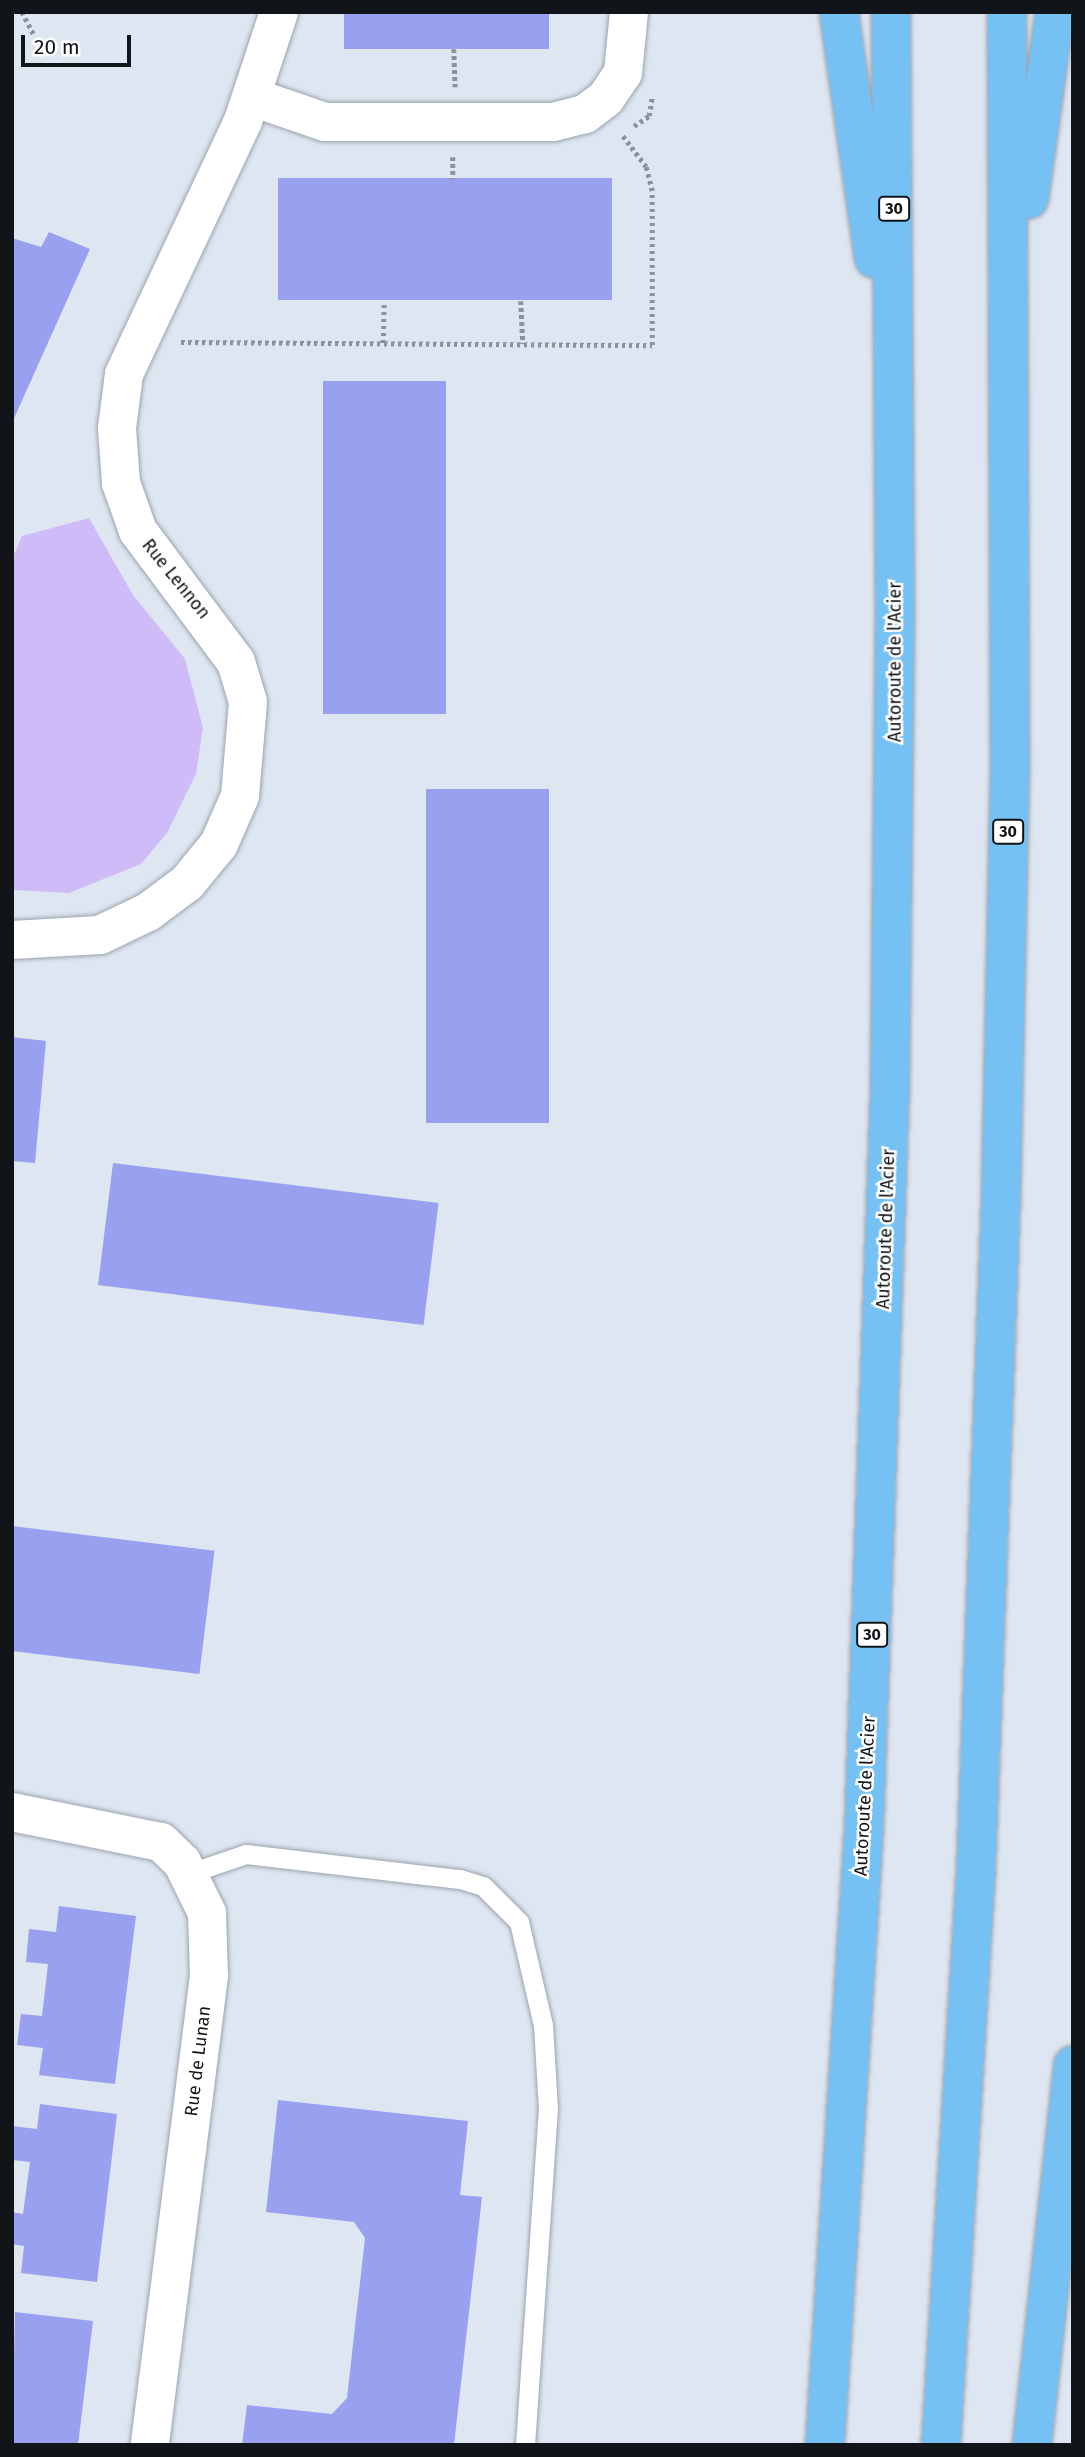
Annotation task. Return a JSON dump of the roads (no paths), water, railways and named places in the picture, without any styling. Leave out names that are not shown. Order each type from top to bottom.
[{"type":"highway","points":[[839,12],[895,407]]},
{"type":"highway","name":"Autoroute de l'Acier","points":[[825,2445],[872,1648],[895,824],[891,12]]},
{"type":"highway","name":"30","points":[[941,2445],[975,1869],[997,1341],[1011,322],[1007,12]]},
{"type":"highway","points":[[1011,322],[1055,12]]},
{"type":"highway","points":[[1032,2445],[1073,2065]]},
{"type":"street","name":"Rue Lennon","points":[[12,940],[100,934],[149,912],[187,883],[219,844],[240,796],[247,702],[236,662],[138,531],[121,484],[117,428],[124,374],[252,97],[279,12]]},
{"type":"street","points":[[252,97],[325,122],[553,122],[585,114],[623,73],[629,12]]},
{"type":"street","name":"Rue de Lunan","points":[[12,1812],[161,1842],[190,1873],[207,1913],[211,1954],[150,2445]]},
{"type":"lane","points":[[190,1873],[246,1854],[460,1879],[482,1886],[519,1922],[541,2011],[548,2108],[525,2445]]}]
